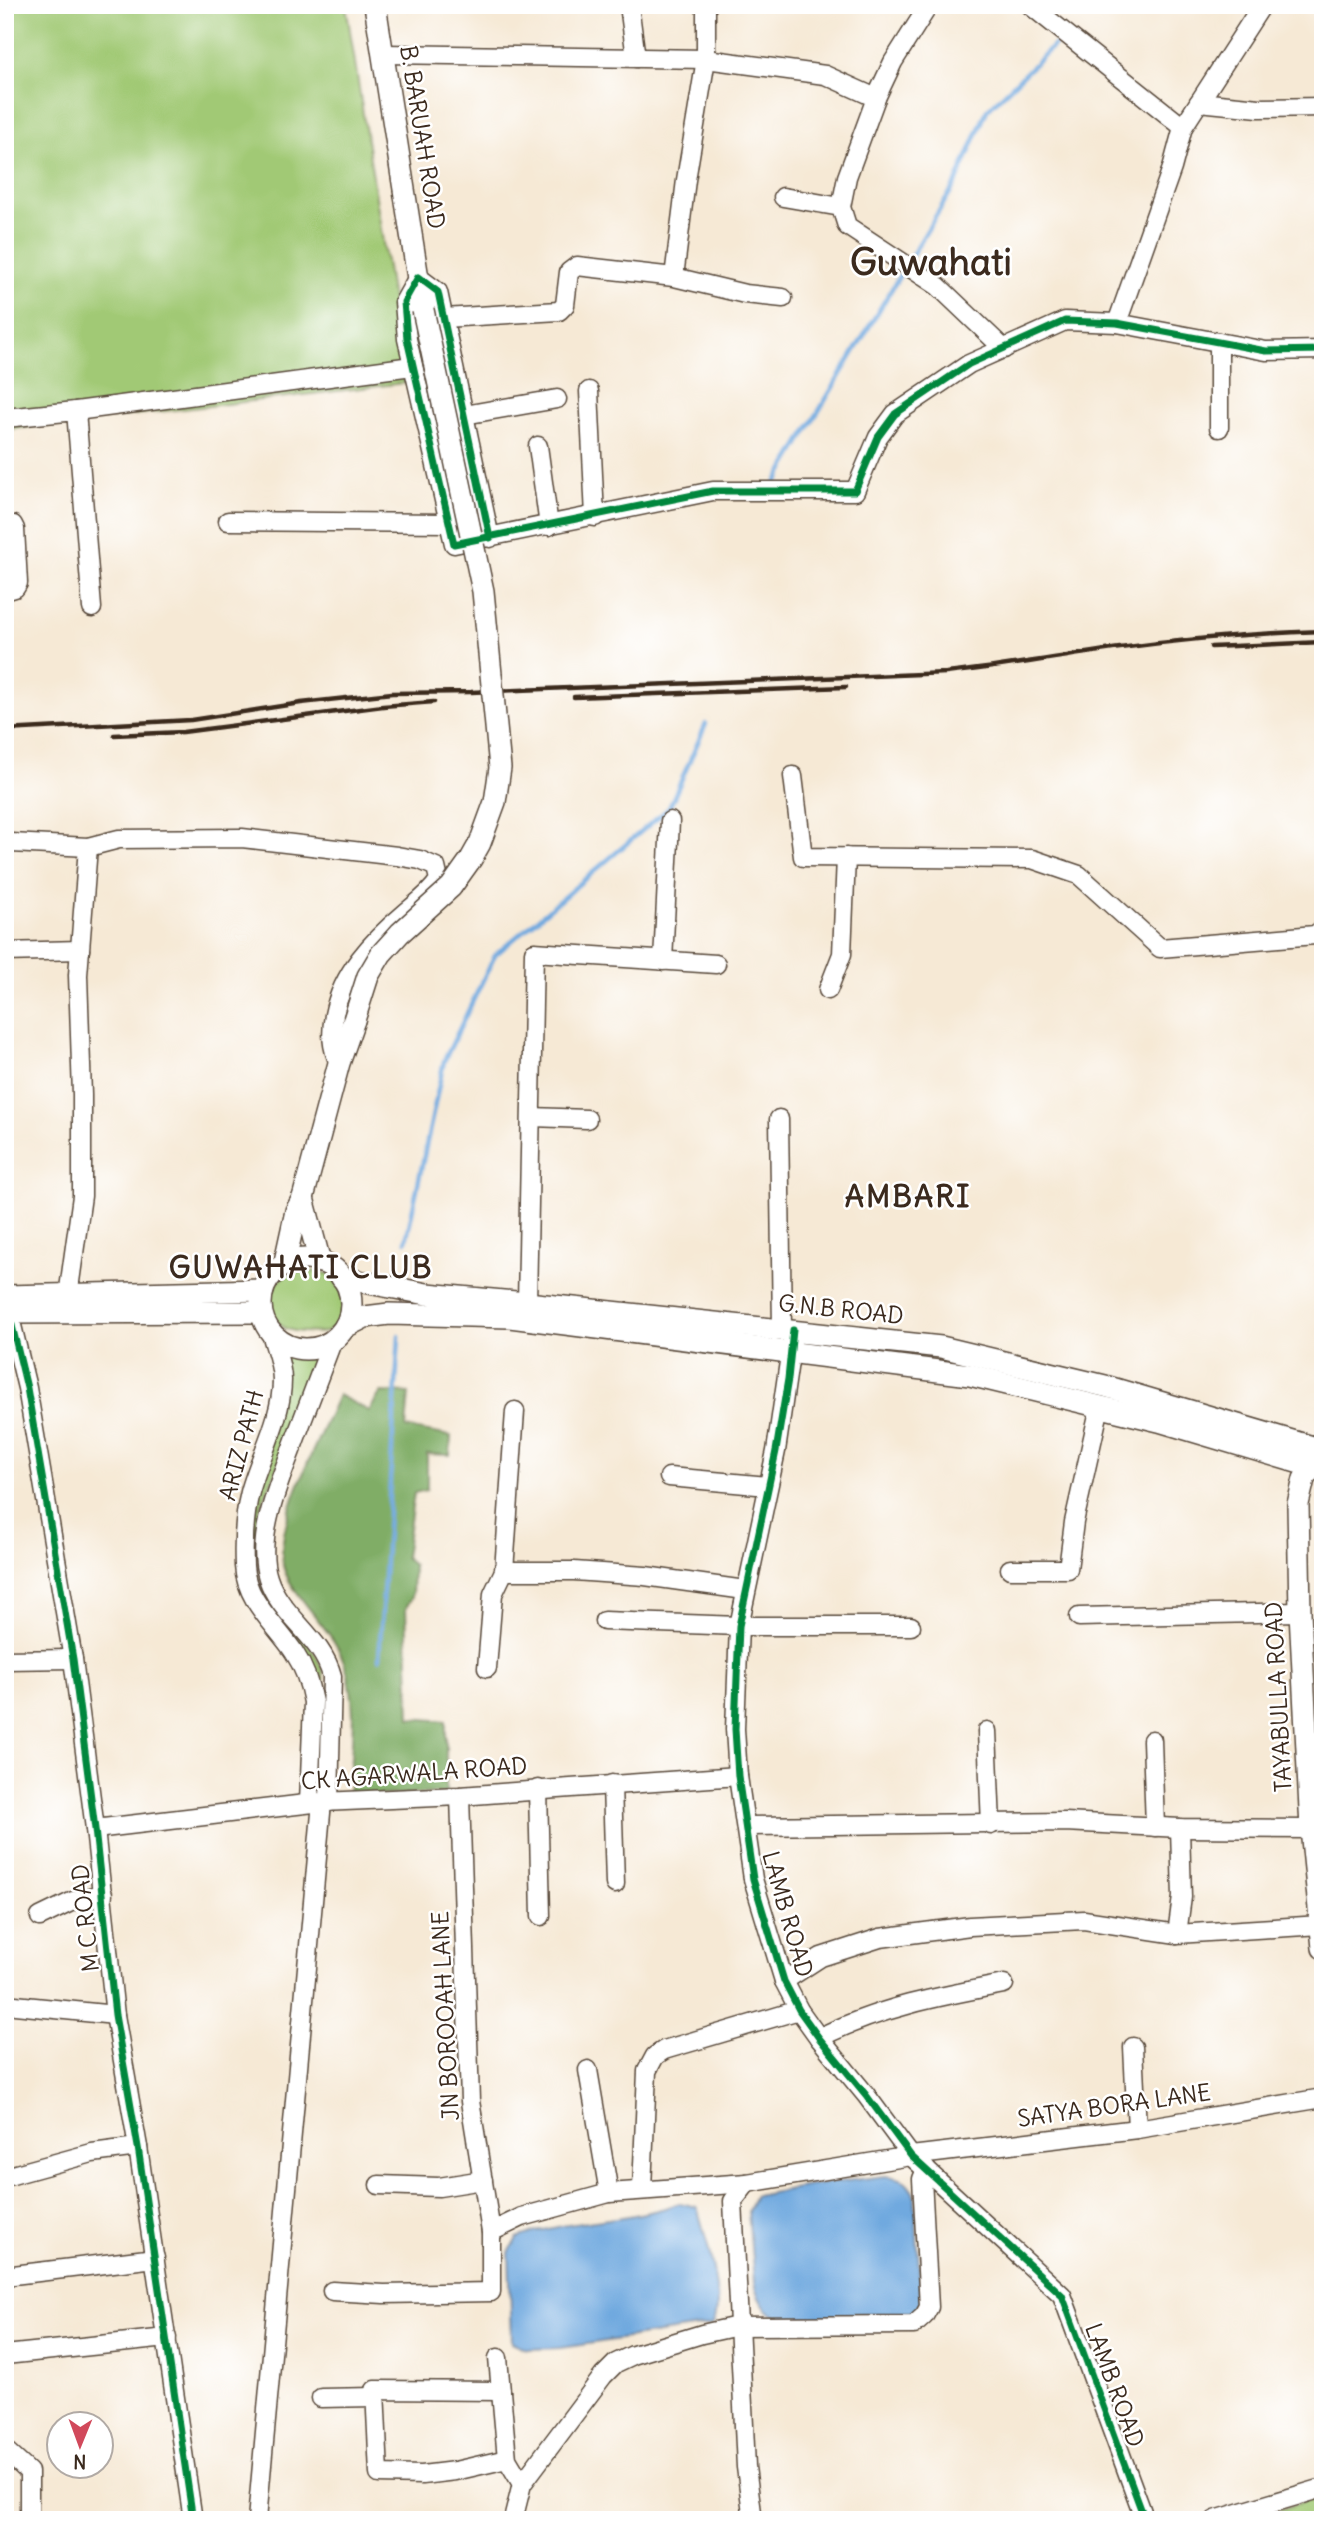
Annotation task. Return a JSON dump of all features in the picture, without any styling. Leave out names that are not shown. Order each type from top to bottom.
[{"type":"main road","name":"B. BARUAH ROAD","points":[[339,1063],[368,976],[381,954],[451,887],[471,859],[487,826],[498,786],[498,739],[483,591],[423,310],[375,5]]},
{"type":"main road","points":[[284,1266],[296,1211],[303,1198],[339,1063]]},
{"type":"main road","points":[[303,1198],[320,1262]]},
{"type":"main road","points":[[338,1334],[350,1315],[351,1302],[342,1278],[332,1268],[320,1262],[306,1260],[284,1266],[270,1278],[264,1290],[261,1312],[271,1333],[292,1347],[316,1348],[365,1317],[389,1314],[509,1317],[970,1375],[1317,1458]]},
{"type":"main road","name":"G.N.B ROAD","points":[[342,1278],[402,1290],[942,1346],[1105,1386],[1317,1458]]},
{"type":"main road","points":[[6,1308],[68,1296],[264,1290]]},
{"type":"main road","points":[[6,1308],[261,1312]]},
{"type":"main road","name":"TAYABULLA ROAD","points":[[1317,1458],[1304,1479],[1298,1503],[1300,1612],[1311,1829],[1323,1948]]},
{"type":"street","points":[[629,5],[636,58]]},
{"type":"street","points":[[674,277],[685,180],[706,59],[706,5]]},
{"type":"street","points":[[929,5],[893,62],[876,98],[847,177],[841,206],[847,226],[939,286],[1004,349]]},
{"type":"street","points":[[1030,5],[1183,127]]},
{"type":"street","points":[[1116,323],[1183,127],[1262,5]]},
{"type":"street","points":[[384,54],[706,59],[825,75],[876,98]]},
{"type":"street","points":[[1199,102],[1259,108],[1323,107]]},
{"type":"street","points":[[783,197],[841,206]]},
{"type":"street","points":[[444,318],[559,311],[565,305],[569,272],[577,266],[674,277],[745,294],[783,298]]},
{"type":"street","points":[[490,538],[438,292],[418,277],[404,302],[412,366],[454,544],[490,538],[595,517],[713,491],[855,491],[878,437],[895,414],[969,364],[1065,321],[1116,323],[1266,351],[1323,350]]},
{"type":"street","points":[[1219,342],[1219,428]]},
{"type":"street","points":[[5,418],[412,366]]},
{"type":"street","points":[[589,391],[595,517]]},
{"type":"street","points":[[464,415],[557,399]]},
{"type":"street","points":[[76,411],[92,608]]},
{"type":"street","points":[[538,446],[549,526]]},
{"type":"street","points":[[228,521],[448,523]]},
{"type":"street","points":[[5,524],[13,525],[15,529],[18,583],[15,588],[5,592]]},
{"type":"street","points":[[793,776],[803,857],[1032,859],[1079,875],[1160,948],[1315,934],[1323,929]]},
{"type":"street","points":[[663,961],[670,821]]},
{"type":"street","points":[[10,843],[88,847],[119,839],[242,838],[397,856],[419,860],[436,867],[439,880],[432,891],[394,922],[358,960],[346,978],[338,996],[332,1025],[331,1038],[339,1063]]},
{"type":"street","points":[[68,1296],[82,1196],[78,975],[88,847]]},
{"type":"street","points":[[828,990],[842,954],[846,857]]},
{"type":"street","points":[[5,952],[80,950]]},
{"type":"street","points":[[527,1303],[534,952],[716,964]]},
{"type":"street","points":[[532,1117],[587,1119]]},
{"type":"street","name":"LAMB ROAD","points":[[779,1119],[791,1354],[776,1451],[739,1626],[735,1729],[738,1776],[753,1879],[783,1981],[819,2038],[911,2155],[1062,2295],[1145,2520]]},
{"type":"street","name":"M C ROAD","points":[[6,1308],[27,1388],[73,1659],[103,1894],[115,2015],[138,2147],[193,2520]]},
{"type":"street","name":"ARIZ PATH","points":[[271,1333],[282,1376],[282,1392],[250,1491],[244,1534],[244,1568],[246,1582],[254,1600],[294,1653],[311,1691],[320,1802]]},
{"type":"street","name":"ARIZ PATH","points":[[320,1802],[332,1676],[328,1661],[274,1590],[268,1577],[266,1547],[269,1515],[275,1494],[338,1334]]},
{"type":"street","points":[[1010,1569],[1068,1569],[1073,1522],[1100,1406]]},
{"type":"street","points":[[487,1668],[493,1594],[505,1571],[515,1411]]},
{"type":"street","points":[[669,1477],[768,1486]]},
{"type":"street","points":[[505,1571],[574,1571],[645,1576],[745,1590]]},
{"type":"street","points":[[1079,1618],[1300,1612]]},
{"type":"street","points":[[604,1621],[739,1626],[911,1626]]},
{"type":"street","points":[[5,1660],[73,1659]]},
{"type":"street","points":[[987,1731],[991,1825]]},
{"type":"street","points":[[1152,1740],[1155,1827]]},
{"type":"street","name":"CK AGARWALA ROAD","points":[[95,1829],[320,1802],[460,1796],[738,1776]]},
{"type":"street","points":[[612,1784],[615,1884]]},
{"type":"street","points":[[538,1789],[541,1916]]},
{"type":"street","name":"JN BOROOAH LANE","points":[[332,2291],[384,2294],[491,2292],[491,2232],[470,2101],[460,1796]]},
{"type":"street","points":[[257,2520],[320,1802]]},
{"type":"street","points":[[746,1826],[1065,1822],[1180,1828],[1311,1829]]},
{"type":"street","points":[[1177,1934],[1182,1897],[1180,1828]]},
{"type":"street","points":[[40,1917],[74,1901],[103,1894]]},
{"type":"street","points":[[783,1981],[821,1957],[880,1938],[970,1926],[1084,1920],[1177,1934],[1320,1925]]},
{"type":"street","points":[[819,2038],[848,2023],[925,1999],[1004,1984]]},
{"type":"street","points":[[5,2004],[115,2015]]},
{"type":"street","points":[[642,2189],[647,2071],[655,2056],[678,2046],[799,2010]]},
{"type":"street","points":[[1133,2047],[1137,2129]]},
{"type":"street","points":[[588,2070],[608,2193]]},
{"type":"street","name":"SATYA BORA LANE","points":[[491,2232],[522,2217],[608,2193],[747,2183],[911,2155],[1137,2129],[1323,2098]]},
{"type":"street","points":[[5,2177],[92,2153],[138,2147]]},
{"type":"street","points":[[513,2520],[522,2484],[603,2376],[616,2364],[633,2355],[738,2326],[914,2325],[924,2316],[929,2306],[922,2179],[926,2169]]},
{"type":"street","points":[[379,2185],[439,2187],[482,2180]]},
{"type":"street","points":[[747,2183],[733,2201],[747,2476],[753,2520]]},
{"type":"street","points":[[714,2186],[733,2201]]},
{"type":"street","points":[[5,2276],[155,2258]]},
{"type":"street","points":[[5,2355],[167,2338]]},
{"type":"street","points":[[498,2358],[507,2459],[522,2484]]},
{"type":"street","points":[[501,2391],[374,2390],[379,2474],[422,2475],[455,2471],[507,2459]]},
{"type":"street","points":[[321,2398],[375,2397]]},
{"type":"street","points":[[5,2450],[29,2472],[29,2516]]},
{"type":"street","points":[[1215,2520],[1323,2488]]},
{"type":"green space","points":[[5,5],[346,5],[405,383],[5,430]]},
{"type":"green space","points":[[300,1271],[328,1274],[339,1282],[343,1289],[346,1298],[344,1315],[340,1322],[325,1332],[294,1331],[283,1327],[277,1322],[271,1309],[269,1301],[273,1287],[284,1277]]},
{"type":"green space","points":[[286,1355],[316,1359],[325,1355],[260,1508],[255,1563],[260,1584],[267,1596],[315,1654],[323,1671],[324,1697],[318,1783],[317,1697],[254,1585],[249,1554],[253,1513]]},
{"type":"green space","points":[[381,1392],[409,1393],[406,1428],[451,1436],[450,1455],[427,1454],[427,1490],[414,1493],[405,1557],[413,1565],[412,1597],[406,1608],[410,1718],[446,1721],[446,1793],[348,1796],[353,1716],[348,1677],[333,1640],[297,1593],[283,1565],[282,1547],[292,1503],[338,1395],[369,1411]]},
{"type":"green space","points":[[1323,2495],[1323,2520],[1249,2520]]},
{"type":"water","points":[[884,2176],[905,2181],[915,2198],[921,2301],[911,2316],[782,2319],[767,2310],[754,2283],[748,2211],[755,2196]]},
{"type":"water","points":[[680,2203],[697,2207],[704,2233],[716,2286],[716,2315],[712,2325],[561,2348],[527,2349],[512,2342],[509,2253],[517,2238],[557,2227],[640,2214]]},
{"type":"waterway","points":[[912,255],[956,183],[987,110],[1054,45]]},
{"type":"waterway","points":[[774,486],[900,275]]},
{"type":"waterway","points":[[406,1241],[444,1061],[495,955],[669,808],[706,724]]},
{"type":"waterway","points":[[379,1659],[399,1336]]},
{"type":"railway","points":[[5,730],[191,720],[301,703],[392,693],[946,673],[1171,642],[1323,631]]},
{"type":"railway","points":[[1211,647],[1323,642]]},
{"type":"railway","points":[[574,697],[846,687]]},
{"type":"railway","points":[[114,735],[183,732],[434,702]]},
{"type":"cycle path","points":[[490,538],[438,292],[418,277],[404,302],[407,339],[454,544],[713,491],[855,491],[878,437],[895,414],[969,364],[1065,321],[1117,323],[1266,351],[1323,350]]},
{"type":"cycle path","points":[[9,1313],[27,1388],[73,1659],[115,2015],[138,2147],[193,2520]]},
{"type":"cycle path","points":[[793,1330],[776,1451],[739,1626],[735,1729],[738,1776],[753,1879],[784,1981],[799,2010],[819,2038],[911,2156],[1062,2295],[1145,2520]]},
{"type":"district","name":"Guwahati","points":[[931,262]]},
{"type":"district","name":"AMBARI","points":[[908,1196]]},
{"type":"district","name":"GUWAHATI CLUB","points":[[301,1267]]}]
